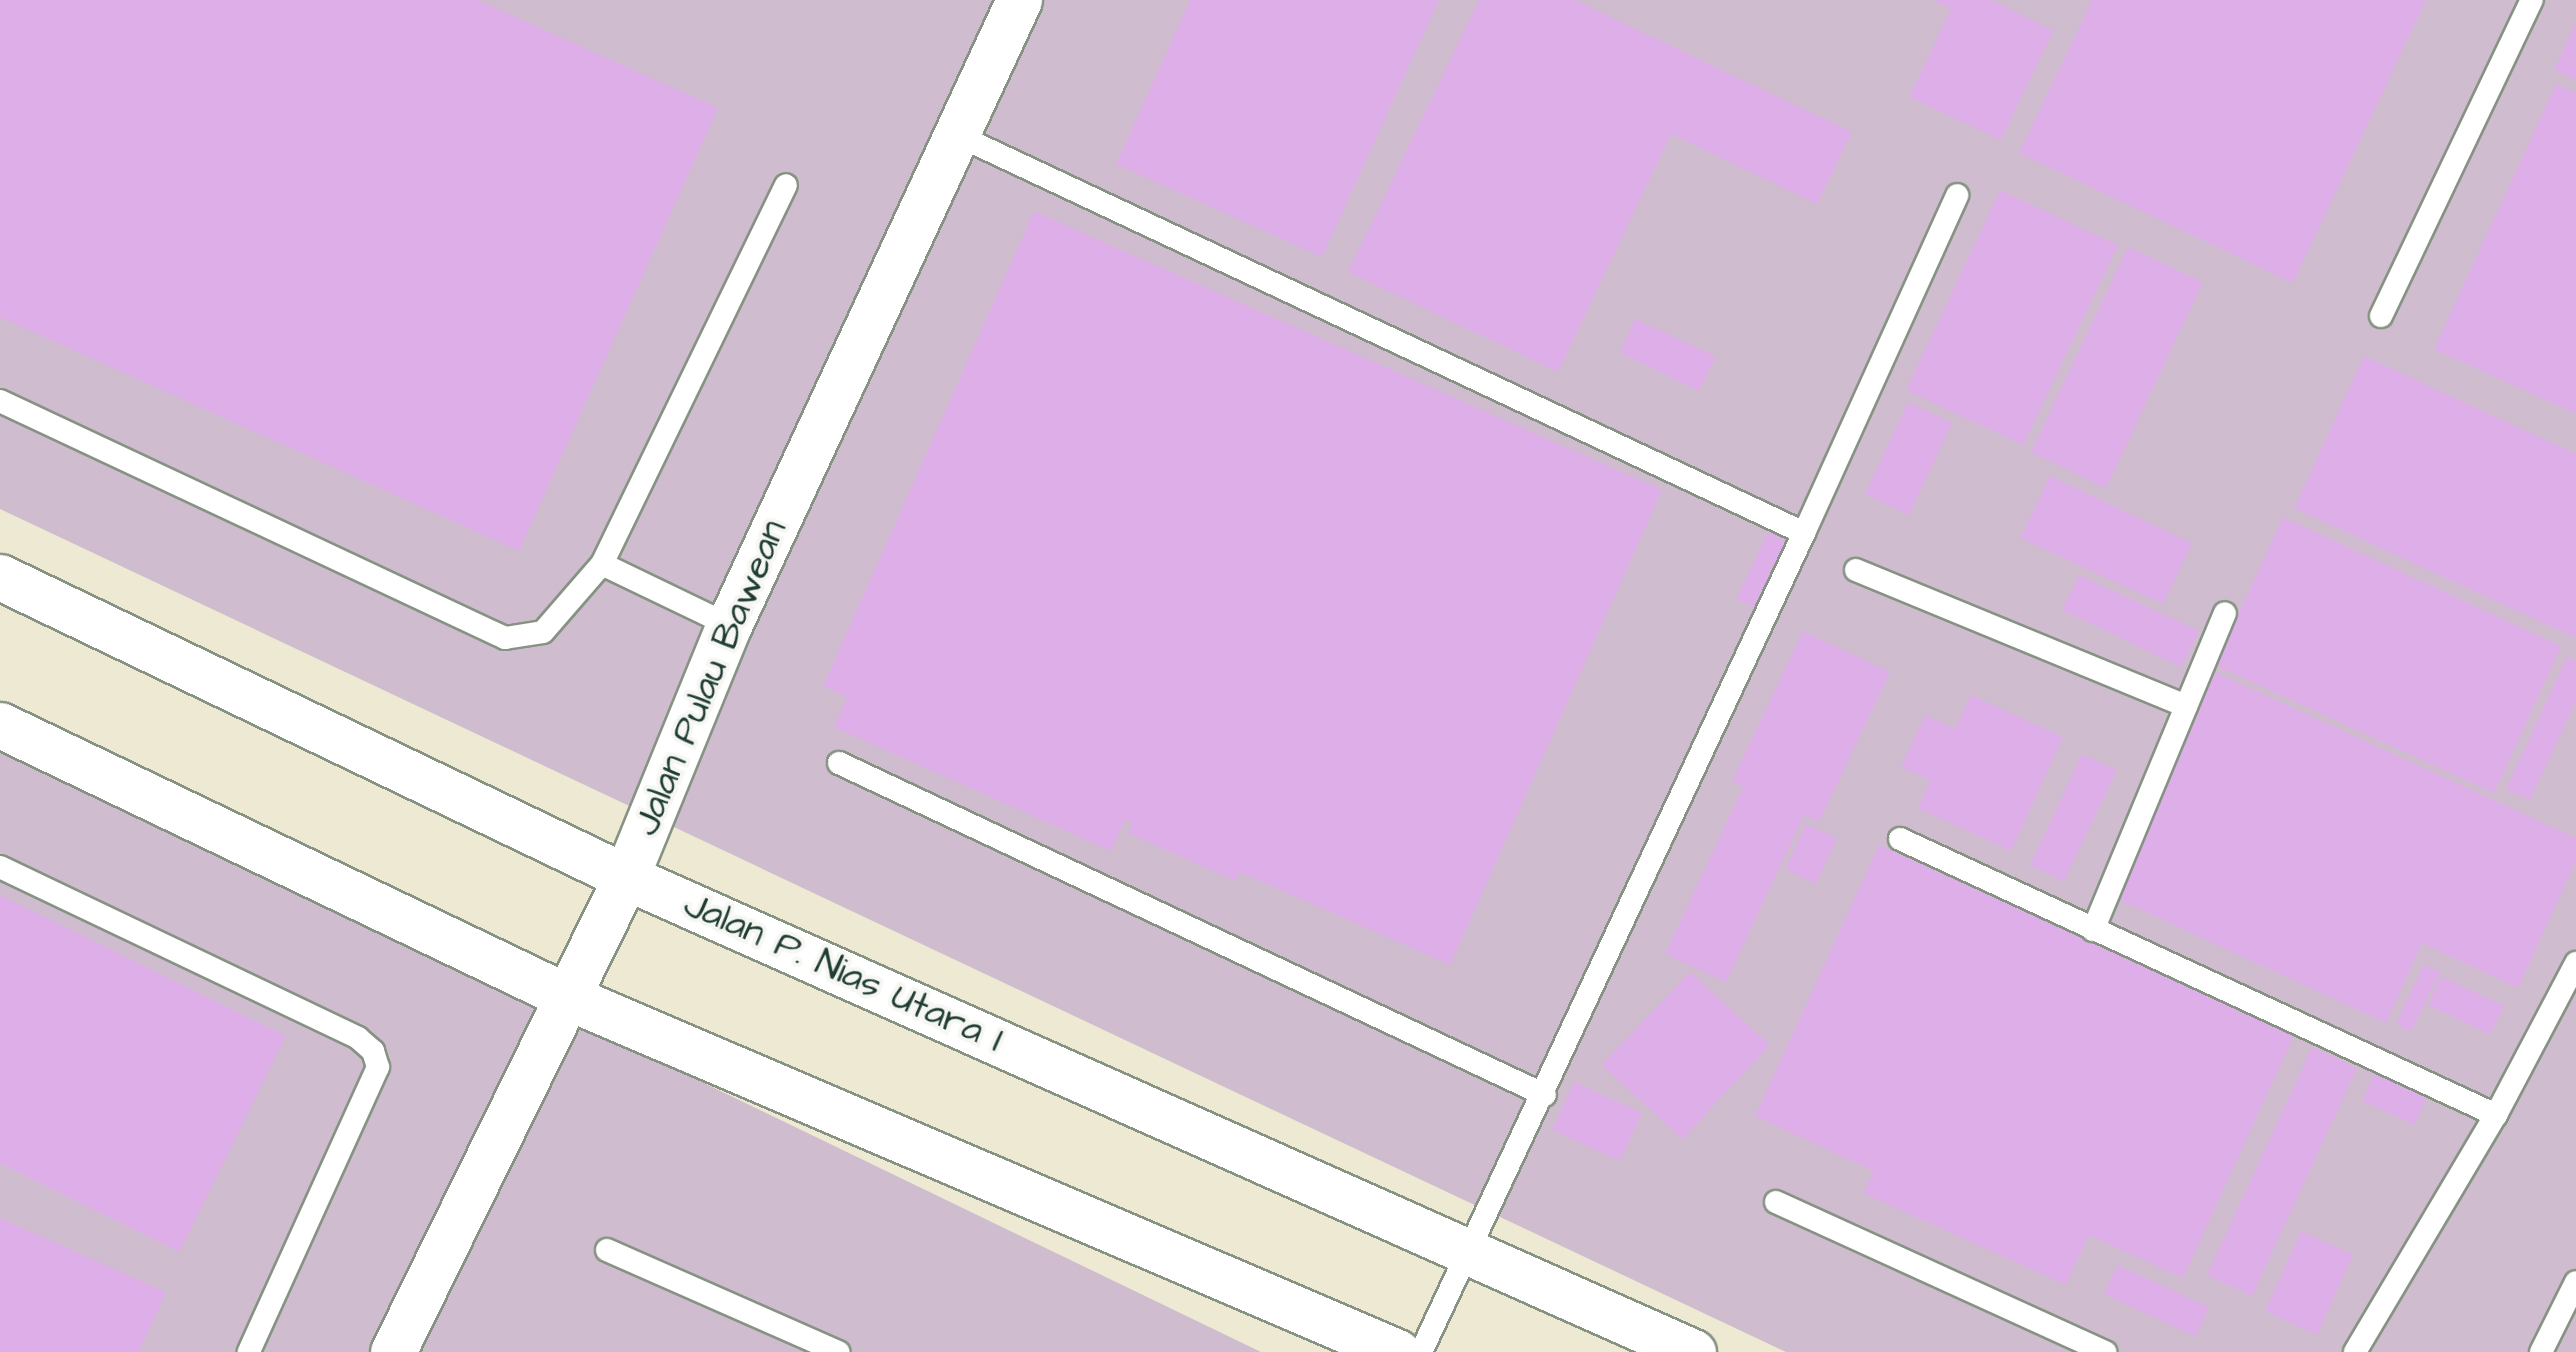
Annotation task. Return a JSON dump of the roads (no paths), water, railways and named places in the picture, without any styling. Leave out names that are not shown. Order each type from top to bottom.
[{"type":"street","name":"Jalan Pulau Bawean","points":[[393,1352],[570,998],[626,877],[729,625],[1019,0]]},
{"type":"street","name":"Jalan P. Nias Utara I","points":[[0,577],[626,877],[1693,1352]]},
{"type":"street","points":[[0,725],[570,998],[1397,1352]]},
{"type":"lane","points":[[2381,316],[2532,0]]},
{"type":"lane","points":[[956,135],[1804,533]]},
{"type":"lane","points":[[0,401],[505,638],[543,632],[602,564],[786,185]]},
{"type":"lane","points":[[1421,1352],[1545,1095],[1958,195]]},
{"type":"lane","points":[[602,564],[729,625]]},
{"type":"lane","points":[[1856,570],[2186,706]]},
{"type":"lane","points":[[2092,930],[2225,613]]},
{"type":"lane","points":[[838,763],[1545,1095]]},
{"type":"lane","points":[[1900,839],[2496,1115]]},
{"type":"lane","points":[[0,867],[358,1038],[373,1052],[378,1067],[249,1352]]},
{"type":"lane","points":[[2355,1352],[2496,1115],[2576,963]]},
{"type":"lane","points":[[1776,1202],[2105,1352]]},
{"type":"lane","points":[[607,1250],[838,1352]]},
{"type":"lane","points":[[2542,1352],[2576,1282]]}]
